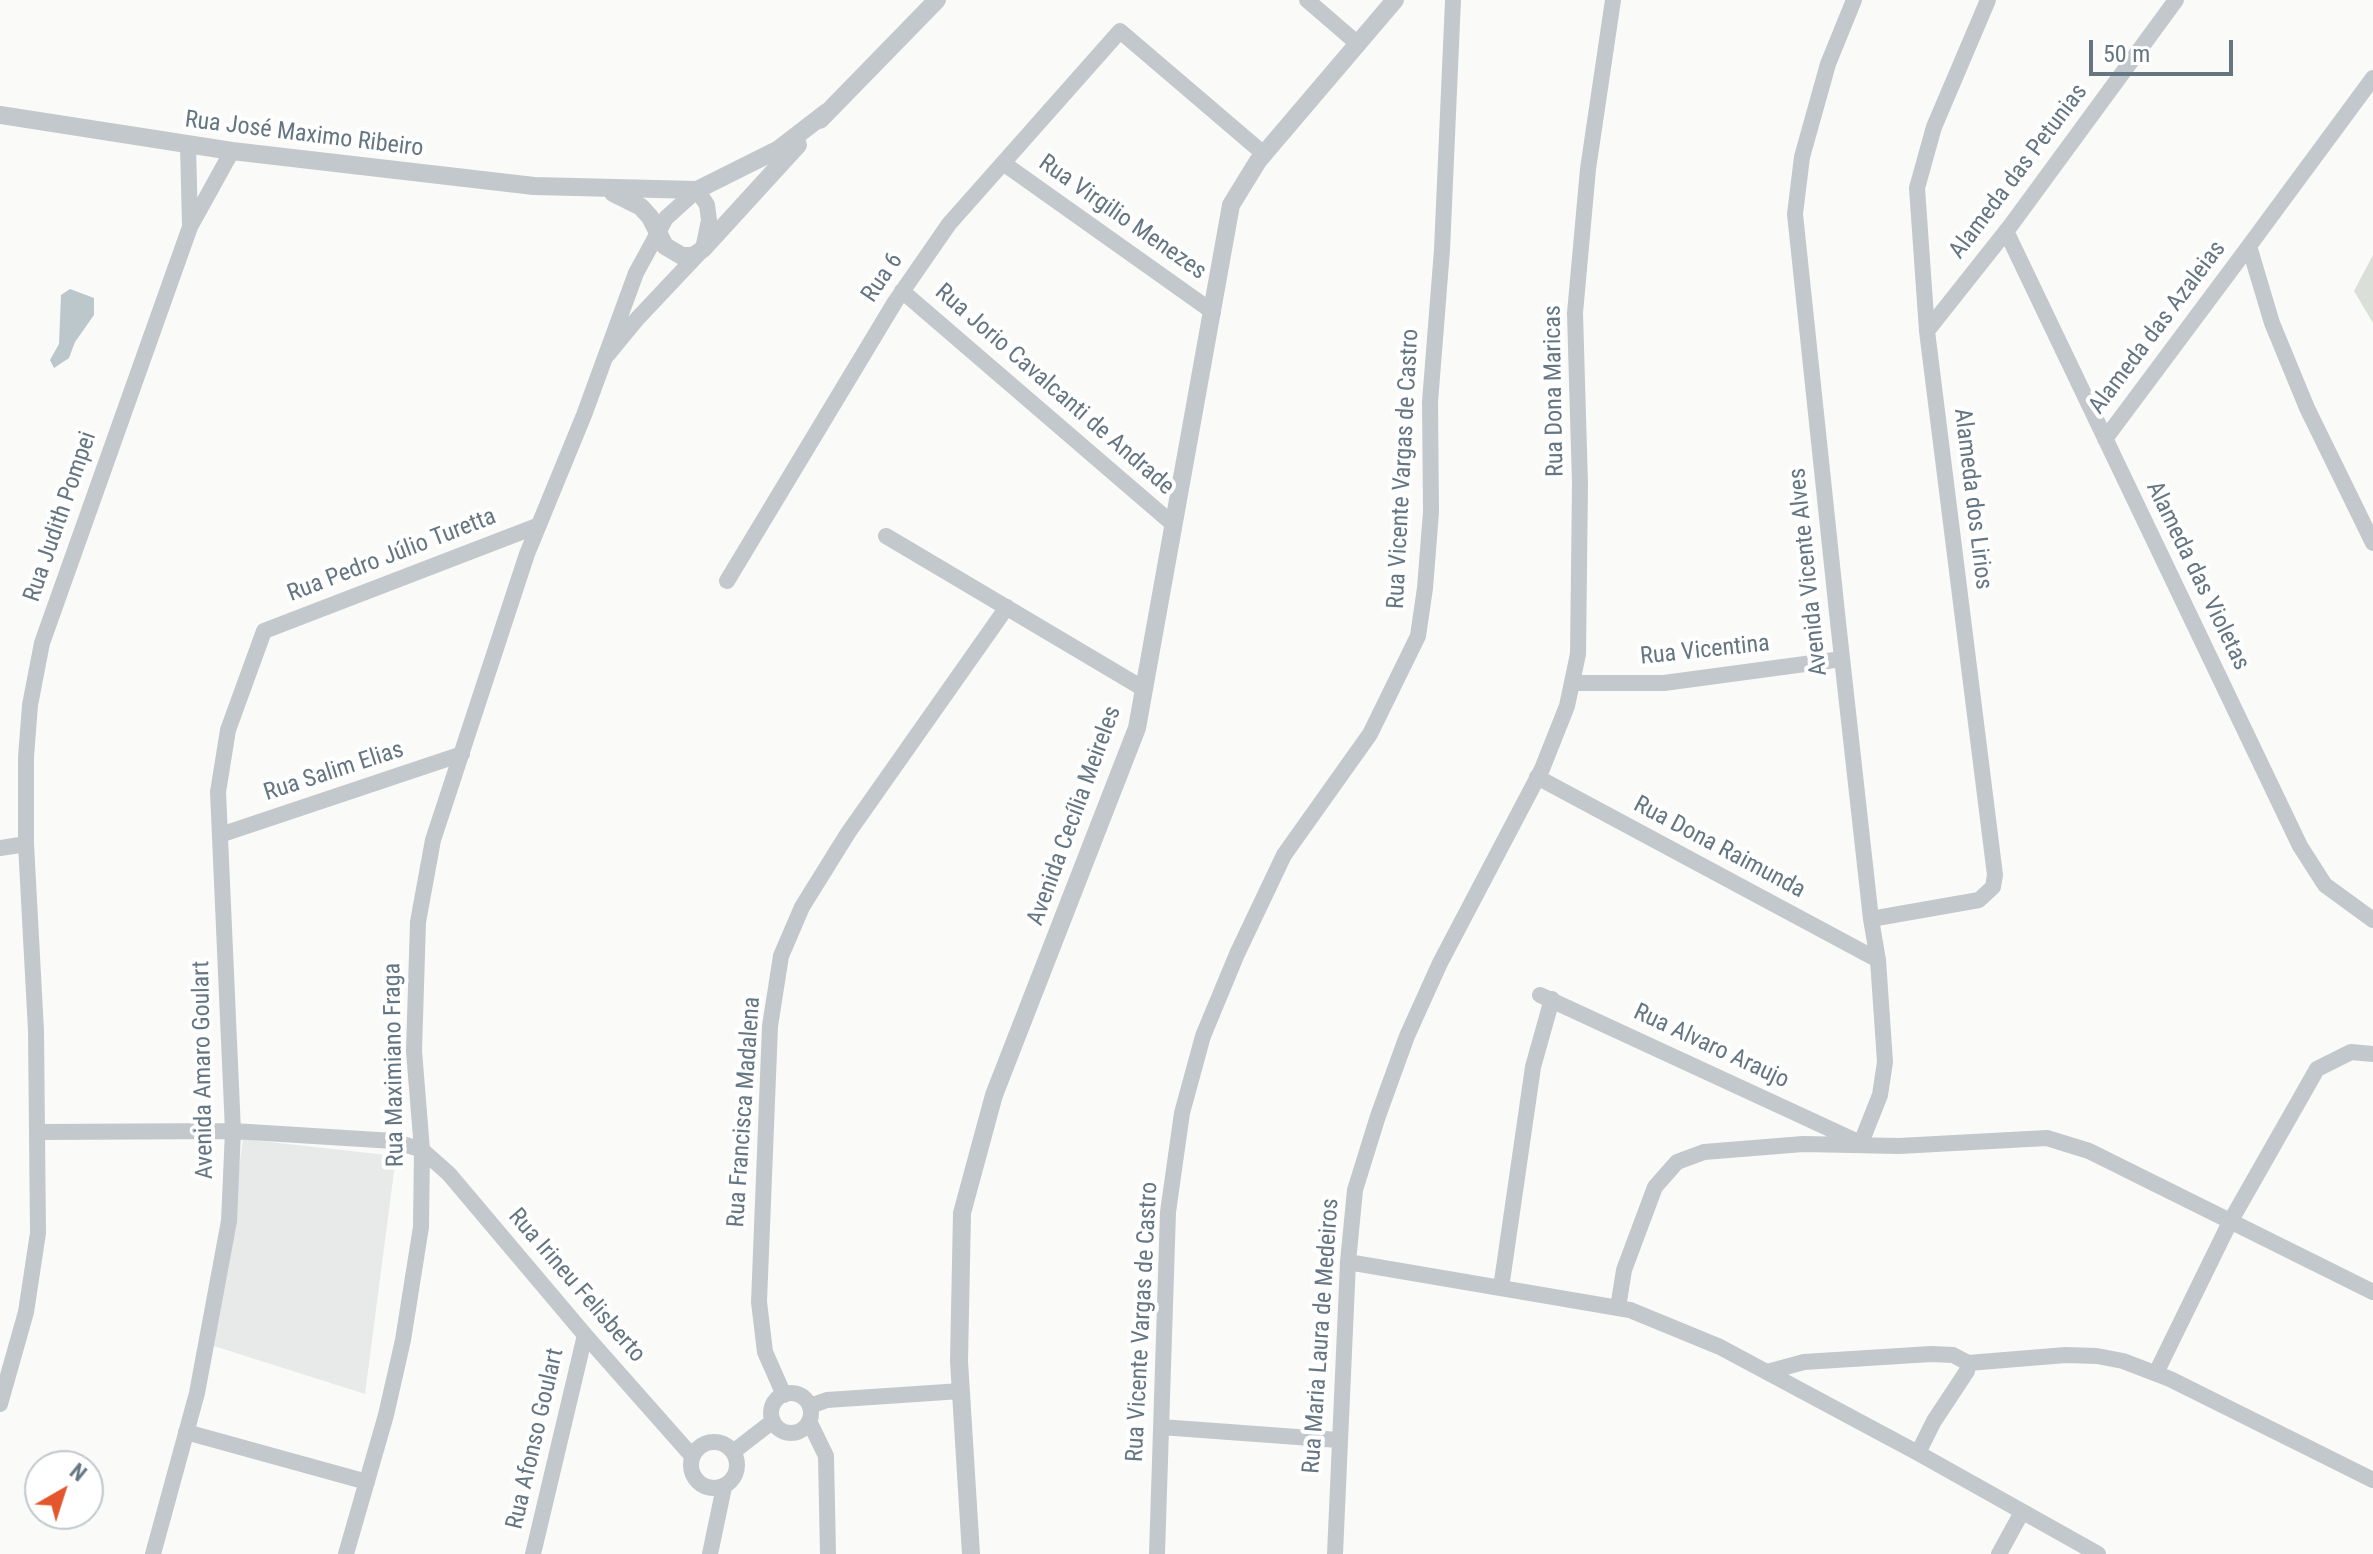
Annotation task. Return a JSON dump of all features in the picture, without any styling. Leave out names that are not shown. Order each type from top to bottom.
[{"type":"street","name":"Rua José Maximo Ribeiro","points":[[603,189],[641,207],[650,217],[665,246],[682,256],[693,256],[703,249],[827,112],[937,0]]},
{"type":"street","points":[[1307,0],[1358,44]]},
{"type":"street","name":"Avenida Cecília Meireles","points":[[971,1554],[959,1361],[962,1213],[994,1095],[1137,728],[1231,205],[1264,154],[1395,0]]},
{"type":"street","name":"Rua Vicente Vargas de Castro","points":[[1157,1554],[1168,1212],[1182,1113],[1203,1036],[1237,954],[1284,855],[1370,734],[1418,636],[1431,512],[1430,402],[1442,250],[1453,0]]},
{"type":"street","name":"Rua Dona Maricas","points":[[1537,777],[1567,706],[1578,654],[1580,531],[1575,313],[1588,169],[1613,0]]},
{"type":"street","name":"Avenida Vicente Alves","points":[[1854,0],[1828,64],[1802,157],[1795,214],[1842,659],[1878,960],[1885,1062],[1880,1095],[1861,1143]]},
{"type":"street","name":"Alameda dos Lirios","points":[[1871,919],[1979,900],[1993,887],[1995,875],[1927,331],[1917,188],[1934,127],[1988,0]]},
{"type":"street","name":"Alameda das Petunias","points":[[1927,331],[2006,231],[2176,0]]},
{"type":"street","name":"Rua 6","points":[[727,581],[902,291],[949,224],[1120,31],[1264,154]]},
{"type":"street","name":"Alameda das Azaleias","points":[[2105,439],[2373,78]]},
{"type":"street","name":"Rua José Maximo Ribeiro","points":[[0,115],[232,151],[534,186],[697,190],[779,149],[827,112]]},
{"type":"street","name":"Rua Judith Pompei","points":[[188,145],[190,227]]},
{"type":"street","name":"Rua Judith Pompei","points":[[0,1404],[5,1372],[26,1312],[38,1233],[38,1132],[26,844],[30,705],[42,643],[190,227],[232,151]]},
{"type":"street","name":"Rua Virgilio Menezes","points":[[1003,163],[1213,312]]},
{"type":"street","points":[[697,190],[707,205],[709,220],[703,249]]},
{"type":"street","name":"Rua Maximiano Fraga","points":[[346,1554],[386,1415],[406,1326],[421,1227],[422,1150],[414,1051],[418,922],[433,840],[537,526],[636,273],[656,233],[676,207],[697,190]]},
{"type":"street","name":"Alameda das Violetas","points":[[2006,231],[2300,846],[2325,885],[2373,920]]},
{"type":"street","points":[[2249,246],[2272,323],[2307,408],[2373,543]]},
{"type":"street","name":"Rua Maximiano Fraga","points":[[605,358],[703,249]]},
{"type":"street","name":"Rua Jorio Cavalcanti de Andrade","points":[[902,291],[1174,525]]},
{"type":"street","name":"Rua Pedro Júlio Turetta","points":[[264,631],[537,526]]},
{"type":"street","points":[[886,536],[1144,689]]},
{"type":"street","name":"Rua Francisca Madalena","points":[[784,1395],[765,1352],[759,1302],[770,1026],[781,956],[802,907],[848,833],[1007,607]]},
{"type":"street","name":"Avenida Amaro Goulart","points":[[153,1554],[186,1432],[214,1310],[229,1221],[233,1131],[218,792],[228,730],[264,631]]},
{"type":"street","name":"Rua Vicentina","points":[[1572,683],[1664,683],[1842,659]]},
{"type":"street","name":"Rua Salim Elias","points":[[220,835],[462,754]]},
{"type":"street","name":"Rua Dona Raimunda","points":[[1537,777],[1878,960]]},
{"type":"street","name":"Rua Maria Laura de Medeiros","points":[[1335,1554],[1338,1440],[1355,1190],[1407,1036],[1440,963],[1537,777]]},
{"type":"street","points":[[0,848],[26,844]]},
{"type":"street","name":"Rua Alvaro Araujo","points":[[1501,1288],[1546,997],[1861,1143]]},
{"type":"street","points":[[2156,1373],[2230,1222],[2317,1069],[2351,1052],[2373,1054]]},
{"type":"street","points":[[38,1132],[233,1131],[394,1141],[422,1150]]},
{"type":"street","points":[[1618,1308],[1624,1270],[1655,1187],[1677,1162],[1704,1152],[1803,1144],[1899,1146],[2047,1138],[2089,1151],[2373,1292]]},
{"type":"street","name":"Rua Irineu Felisberto","points":[[422,1150],[449,1174],[692,1456]]},
{"type":"street","points":[[1348,1262],[1630,1310],[1720,1347],[2098,1554]]},
{"type":"street","name":"Rua Afonso Goulart","points":[[533,1554],[585,1335]]},
{"type":"street","points":[[1767,1372],[1804,1362],[1931,1354],[1953,1355],[1968,1363],[2053,1355],[2097,1356],[2156,1373],[2373,1480]]},
{"type":"street","points":[[1918,1453],[1934,1421],[1967,1371],[1968,1363]]},
{"type":"street","points":[[828,1554],[826,1456],[810,1413],[799,1395],[784,1395],[773,1405],[773,1421],[777,1427],[791,1433],[805,1427],[810,1413],[827,1400],[961,1391]]},
{"type":"street","points":[[733,1452],[773,1421]]},
{"type":"street","points":[[1161,1427],[1338,1440]]},
{"type":"street","points":[[186,1432],[367,1482]]},
{"type":"street","points":[[710,1554],[724,1487],[735,1475],[736,1459],[733,1452],[720,1442],[704,1444],[692,1456],[690,1463],[695,1479],[708,1488],[724,1487]]},
{"type":"street","points":[[1999,1554],[2022,1512]]},
{"type":"shaded area","points":[[2373,255],[2373,323],[2354,291]]},
{"type":"shaded area","points":[[70,289],[94,298],[94,315],[75,342],[69,358],[54,368],[50,360],[59,344],[61,295]]},
{"type":"shaded area","points":[[243,1139],[396,1156],[365,1394],[214,1346]]}]
